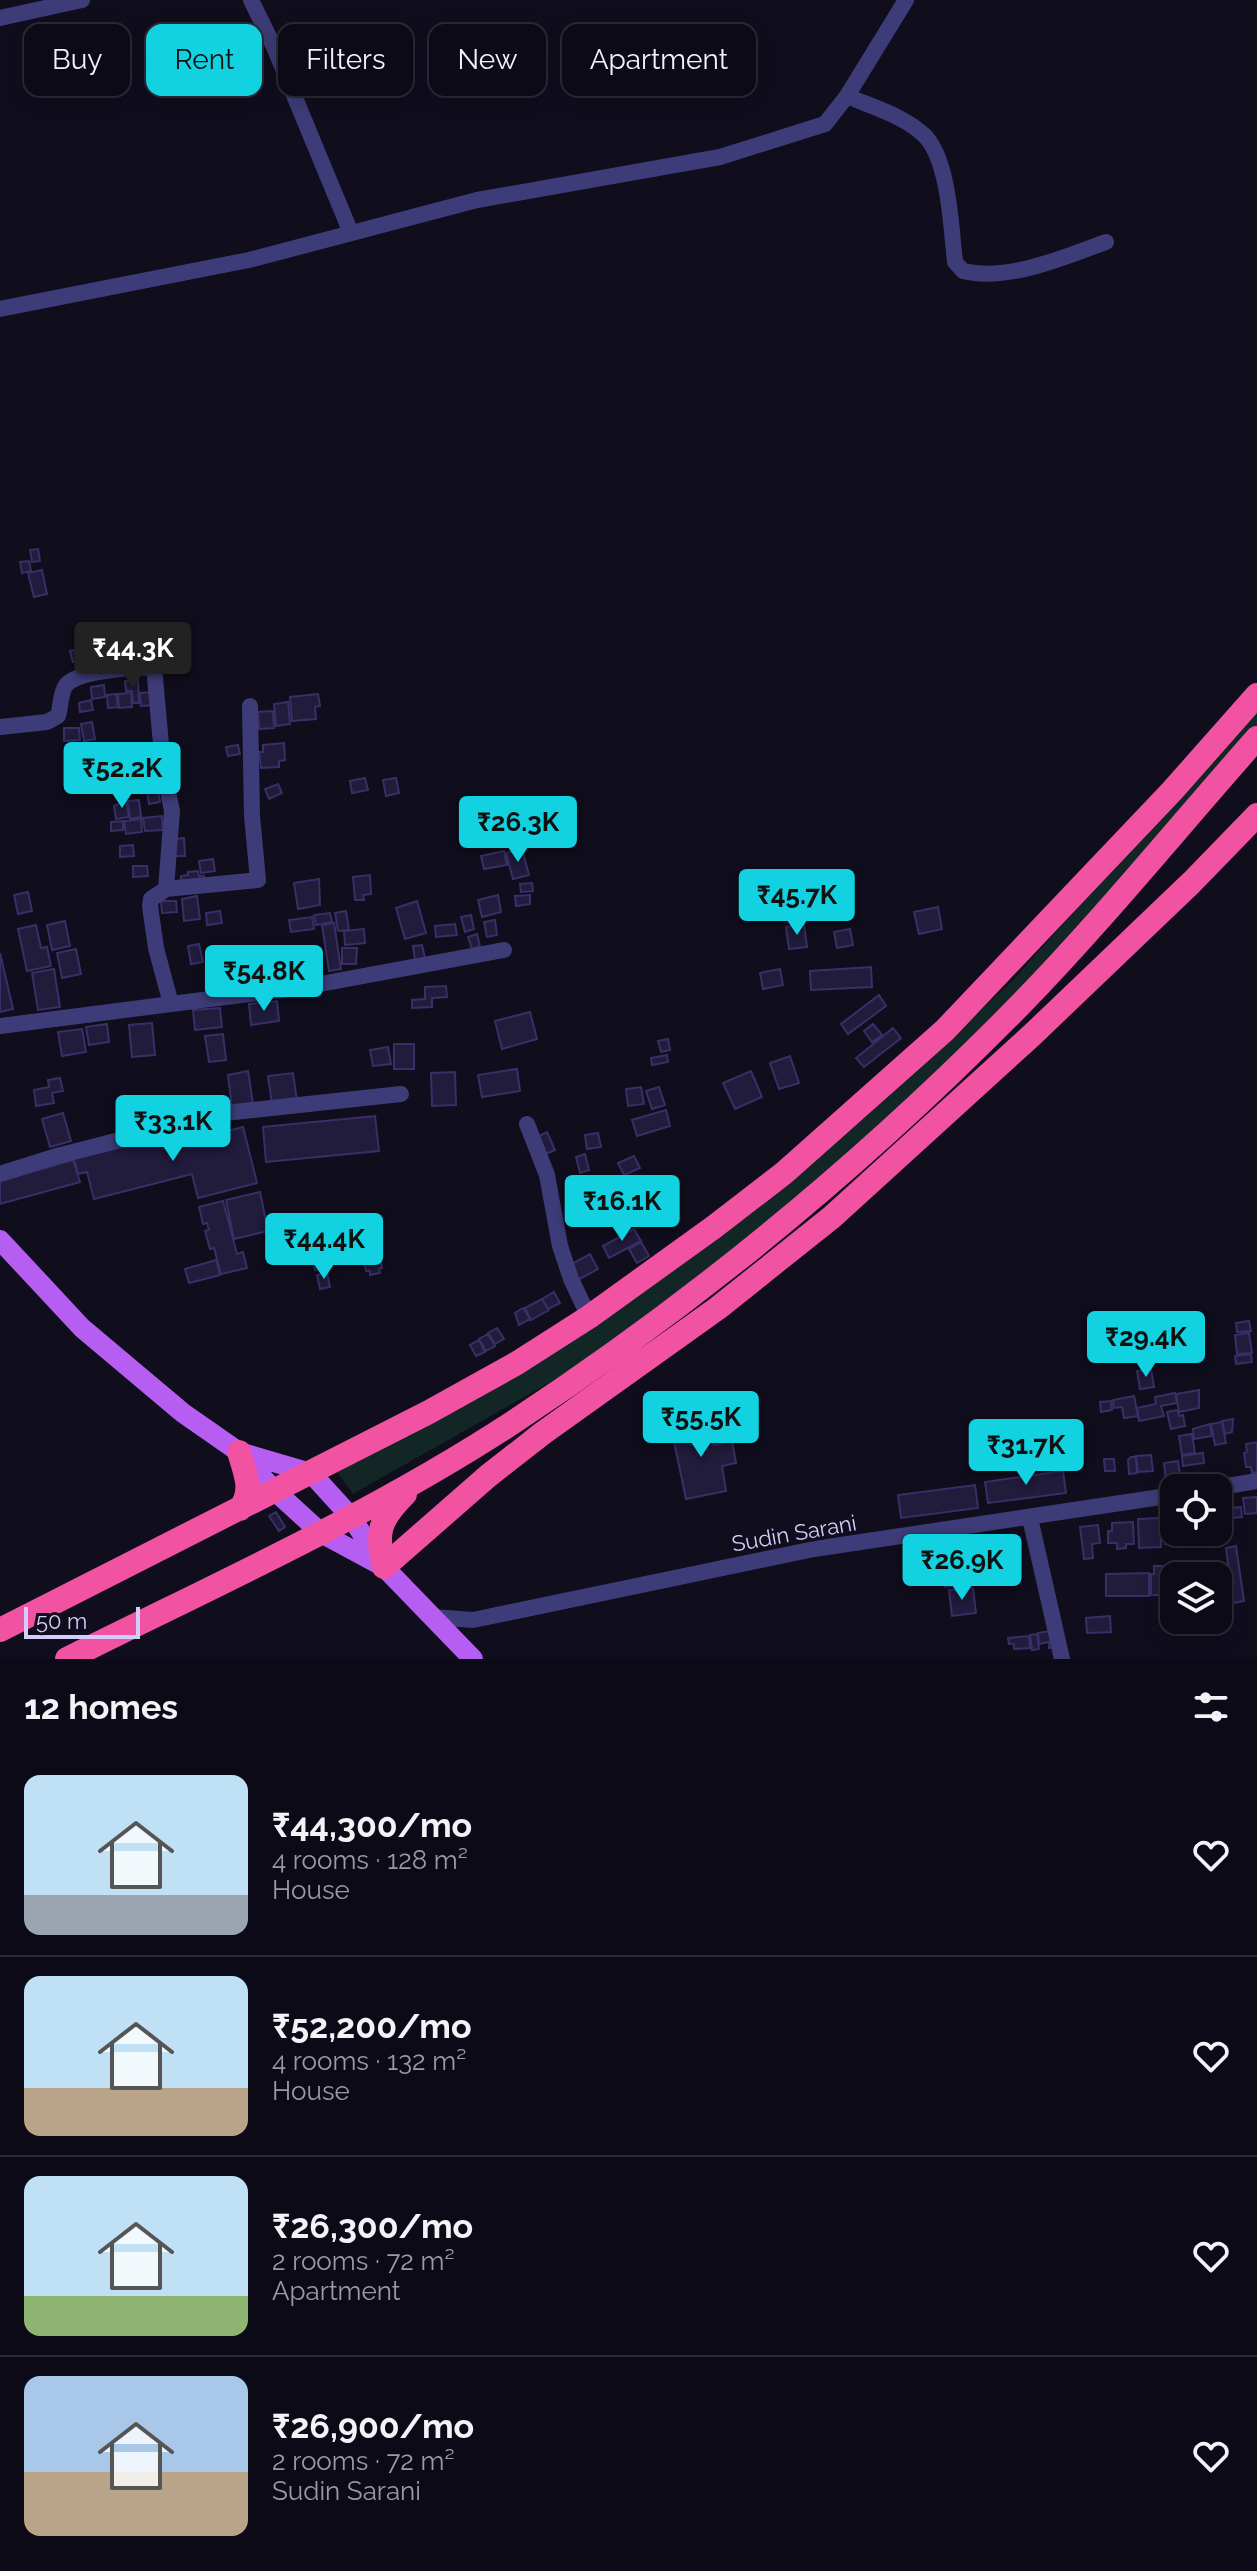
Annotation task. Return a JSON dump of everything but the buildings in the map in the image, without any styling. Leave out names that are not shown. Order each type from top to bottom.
[{"type":"highway","points":[[0,1630],[311,1473],[517,1363],[589,1317],[784,1173],[945,1030],[1162,802],[1257,695]]},
{"type":"highway","points":[[67,1659],[321,1533],[424,1476],[510,1424],[670,1312],[747,1253],[867,1153],[1022,1003],[1257,738]]},
{"type":"highway","points":[[424,1476],[392,1507],[382,1523],[379,1547],[384,1567],[543,1433],[718,1308],[832,1217],[1065,1004],[1257,815]]},
{"type":"highway","points":[[239,1452],[249,1489],[240,1509]]},
{"type":"main road","points":[[0,1240],[82,1328],[183,1413],[239,1452],[275,1491],[321,1533],[384,1567]]},
{"type":"main road","points":[[239,1452],[311,1473],[351,1517],[384,1567],[468,1654]]},
{"type":"street","points":[[0,18],[82,0]]},
{"type":"street","points":[[251,0],[274,47],[351,233]]},
{"type":"street","points":[[0,309],[249,260],[477,200],[720,157],[825,124],[847,96],[906,0]]},
{"type":"street","points":[[847,96],[895,116],[923,135],[935,150],[942,172],[955,262],[963,271],[988,274],[1014,270],[1106,242]]},
{"type":"street","points":[[0,727],[47,722],[58,716],[66,685],[74,680],[116,668],[154,667],[163,766],[172,811],[166,889]]},
{"type":"street","points":[[171,1004],[156,948],[150,906],[155,895],[166,889],[258,880],[252,816],[250,706]]},
{"type":"street","points":[[0,1026],[304,987],[504,950]]},
{"type":"street","points":[[0,1174],[57,1156],[225,1113],[401,1094]]},
{"type":"street","points":[[527,1124],[547,1175],[560,1246],[589,1317]]},
{"type":"street","points":[[1232,1485],[1257,1481]]},
{"type":"street","name":"Sudin Sarani","points":[[433,1617],[473,1620],[814,1549],[1160,1497]]},
{"type":"street","points":[[1030,1518],[1062,1659]]},
{"type":"street","points":[[468,1654],[473,1620]]},
{"type":"green space","points":[[1257,706],[1257,728],[1027,987],[787,1211],[570,1371],[353,1494],[337,1472],[774,1195],[868,1115],[1013,980]]}]
